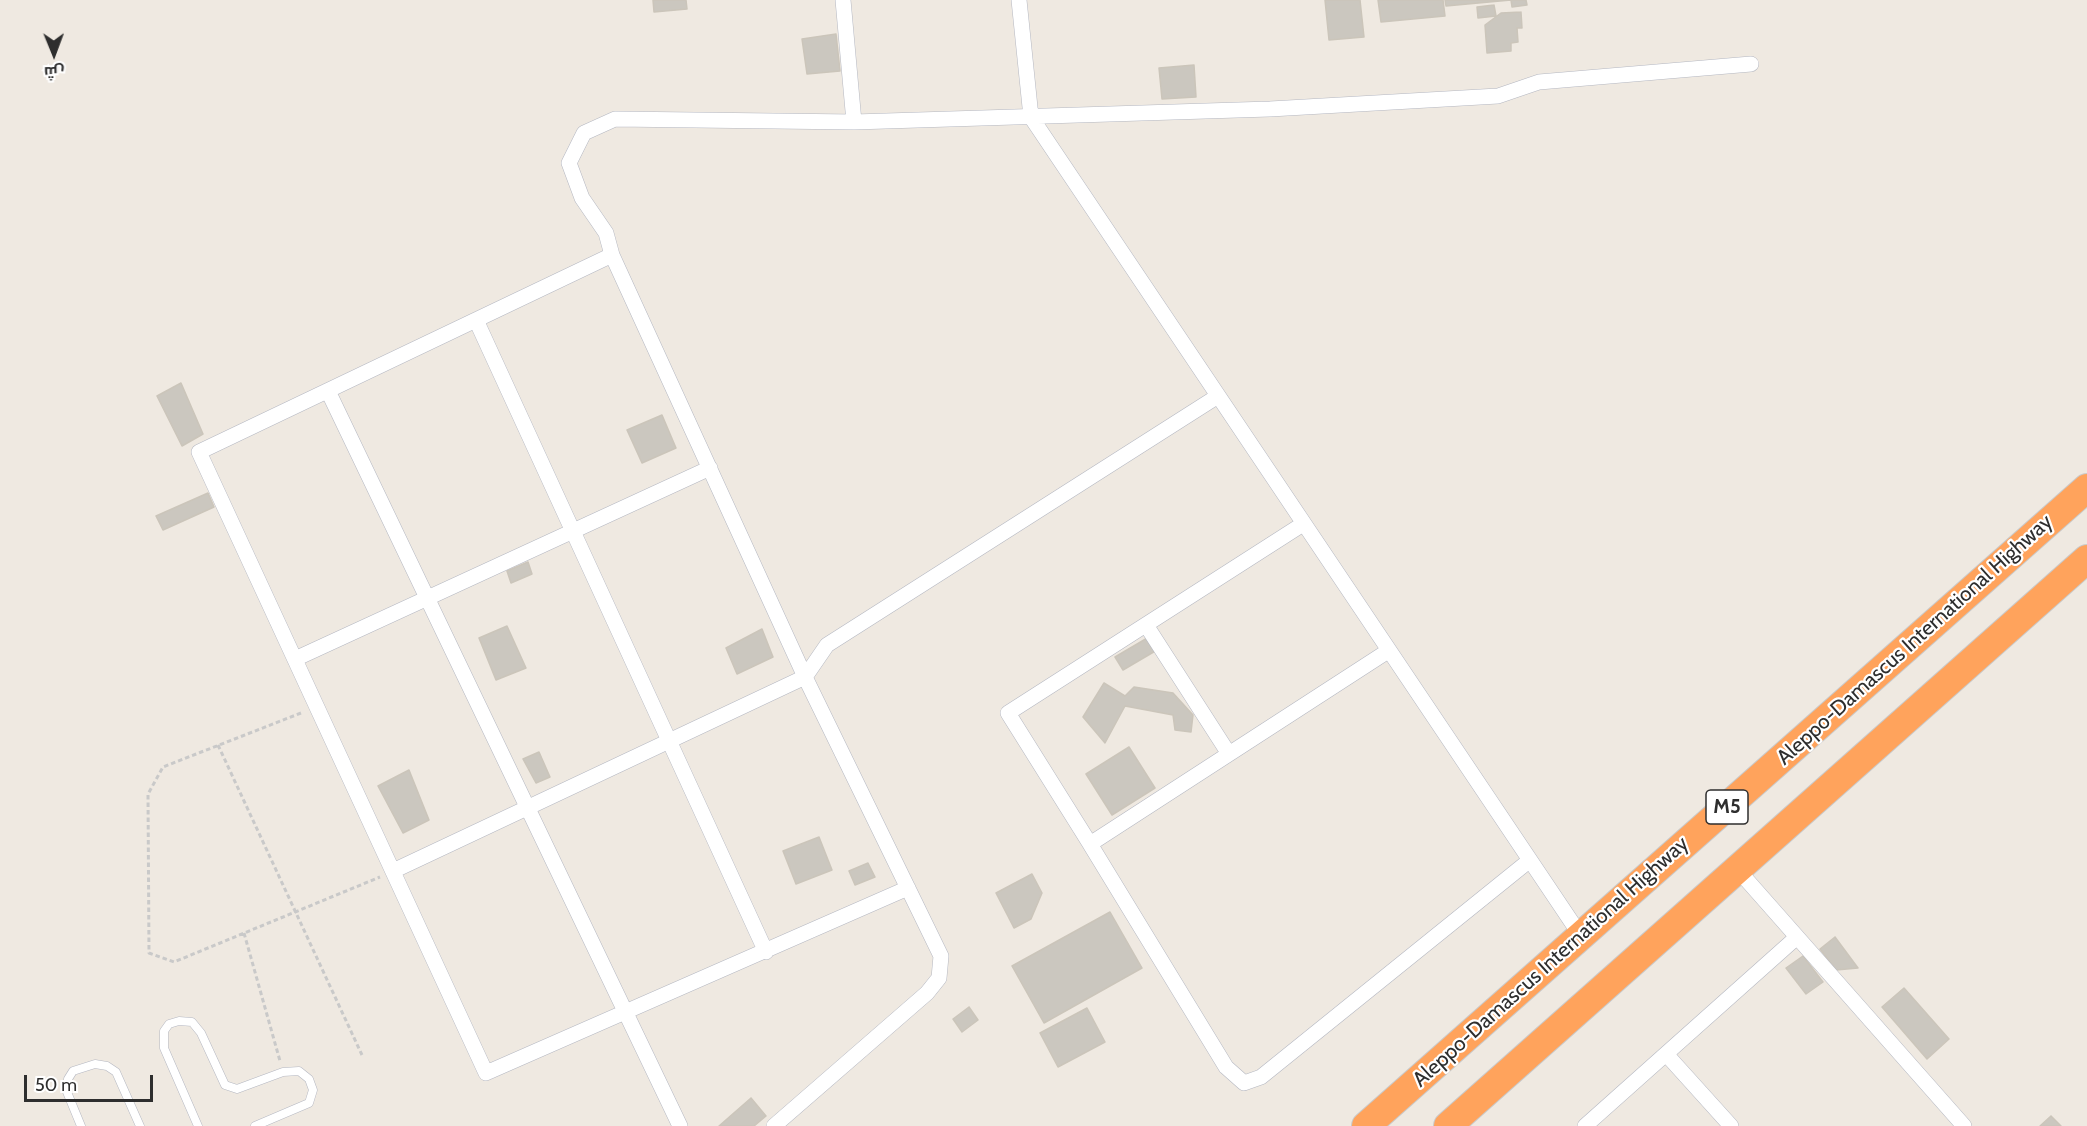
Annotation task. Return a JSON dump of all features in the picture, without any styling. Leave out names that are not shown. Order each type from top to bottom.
[{"type":"highway","name":"Aleppo-Damascus International Highway","points":[[1366,1126],[2087,488]]},
{"type":"highway","name":"M5","points":[[1448,1126],[2087,559]]},
{"type":"street","points":[[843,0],[854,122]]},
{"type":"street","points":[[1019,0],[1031,117],[1581,936]]},
{"type":"street","points":[[774,1126],[927,993],[939,978],[941,956],[805,678],[612,255],[606,233],[582,198],[569,163],[584,133],[615,119],[854,122],[1270,110],[1498,96],[1539,82],[1751,64]]},
{"type":"street","points":[[612,255],[200,452],[486,1073],[626,1014],[908,888]]},
{"type":"street","points":[[476,320],[766,952]]},
{"type":"street","points":[[327,391],[680,1126]]},
{"type":"street","points":[[393,871],[805,678],[827,645],[1218,396]]},
{"type":"street","points":[[295,658],[710,468]]},
{"type":"street","points":[[1303,524],[1008,713],[1226,1067],[1244,1083],[1261,1077],[1530,860]]},
{"type":"street","points":[[1146,624],[1229,754]]},
{"type":"street","points":[[1090,844],[1388,651]]},
{"type":"street","points":[[1738,870],[1964,1126]]},
{"type":"street","points":[[1586,1126],[1797,937]]},
{"type":"street","points":[[1666,1054],[1731,1126]]},
{"type":"lane","points":[[198,1126],[164,1048],[164,1030],[169,1024],[179,1021],[192,1022],[201,1033],[225,1085],[237,1089],[283,1072],[299,1071],[309,1079],[313,1090],[309,1103],[255,1126]]},
{"type":"lane","points":[[81,1126],[67,1092],[68,1079],[73,1071],[95,1064],[107,1066],[116,1072],[140,1126]]},
{"type":"path","points":[[317,706],[163,767],[148,794],[149,953],[174,962],[393,871]]},
{"type":"path","points":[[218,745],[362,1055]]},
{"type":"path","points":[[244,933],[283,1072]]},
{"type":"building","points":[[653,0],[686,0],[687,9],[654,12]]},
{"type":"building","points":[[1325,0],[1360,0],[1364,37],[1329,40]]},
{"type":"building","points":[[1378,0],[1443,0],[1445,16],[1381,22]]},
{"type":"building","points":[[1445,0],[1511,0],[1446,6]]},
{"type":"building","points":[[1511,0],[1526,0],[1527,5],[1512,7]]},
{"type":"building","points":[[1494,5],[1496,16],[1478,18],[1477,7]]},
{"type":"building","points":[[1521,12],[1522,28],[1517,28],[1518,42],[1511,43],[1511,51],[1487,53],[1485,25],[1501,13]]},
{"type":"building","points":[[836,34],[840,71],[807,74],[802,39]]},
{"type":"building","points":[[1194,65],[1196,97],[1162,99],[1159,68]]},
{"type":"building","points":[[181,383],[203,434],[182,446],[157,396]]},
{"type":"building","points":[[662,415],[676,448],[642,463],[627,430]]},
{"type":"building","points":[[208,493],[214,507],[163,530],[156,516]]},
{"type":"building","points":[[528,562],[532,574],[511,583],[507,571]]},
{"type":"building","points":[[507,626],[526,668],[496,680],[479,638]]},
{"type":"building","points":[[762,629],[773,657],[737,674],[726,648]]},
{"type":"building","points":[[1149,637],[1157,650],[1123,670],[1115,657]]},
{"type":"building","points":[[1104,683],[1125,696],[1134,687],[1173,693],[1193,715],[1191,732],[1175,730],[1173,715],[1125,706],[1105,743],[1083,717]]},
{"type":"building","points":[[1129,747],[1155,788],[1112,815],[1086,774]]},
{"type":"building","points":[[539,752],[550,777],[536,783],[523,759]]},
{"type":"building","points":[[409,770],[429,820],[403,833],[378,786]]},
{"type":"building","points":[[819,837],[832,870],[796,884],[783,851]]},
{"type":"building","points":[[868,863],[875,877],[855,885],[849,871]]},
{"type":"building","points":[[1032,874],[1042,893],[1031,919],[1014,928],[996,893]]},
{"type":"building","points":[[1110,912],[1142,968],[1044,1023],[1012,966]]},
{"type":"building","points":[[1835,937],[1858,968],[1836,970],[1820,949]]},
{"type":"building","points":[[1803,956],[1823,982],[1806,994],[1786,968]]},
{"type":"building","points":[[1904,988],[1949,1039],[1927,1059],[1882,1007]]},
{"type":"building","points":[[969,1007],[978,1020],[962,1032],[953,1019]]},
{"type":"building","points":[[1087,1008],[1105,1042],[1058,1067],[1040,1033]]},
{"type":"building","points":[[751,1098],[766,1116],[754,1126],[719,1126]]},
{"type":"building","points":[[2051,1116],[2061,1126],[2040,1126]]}]
